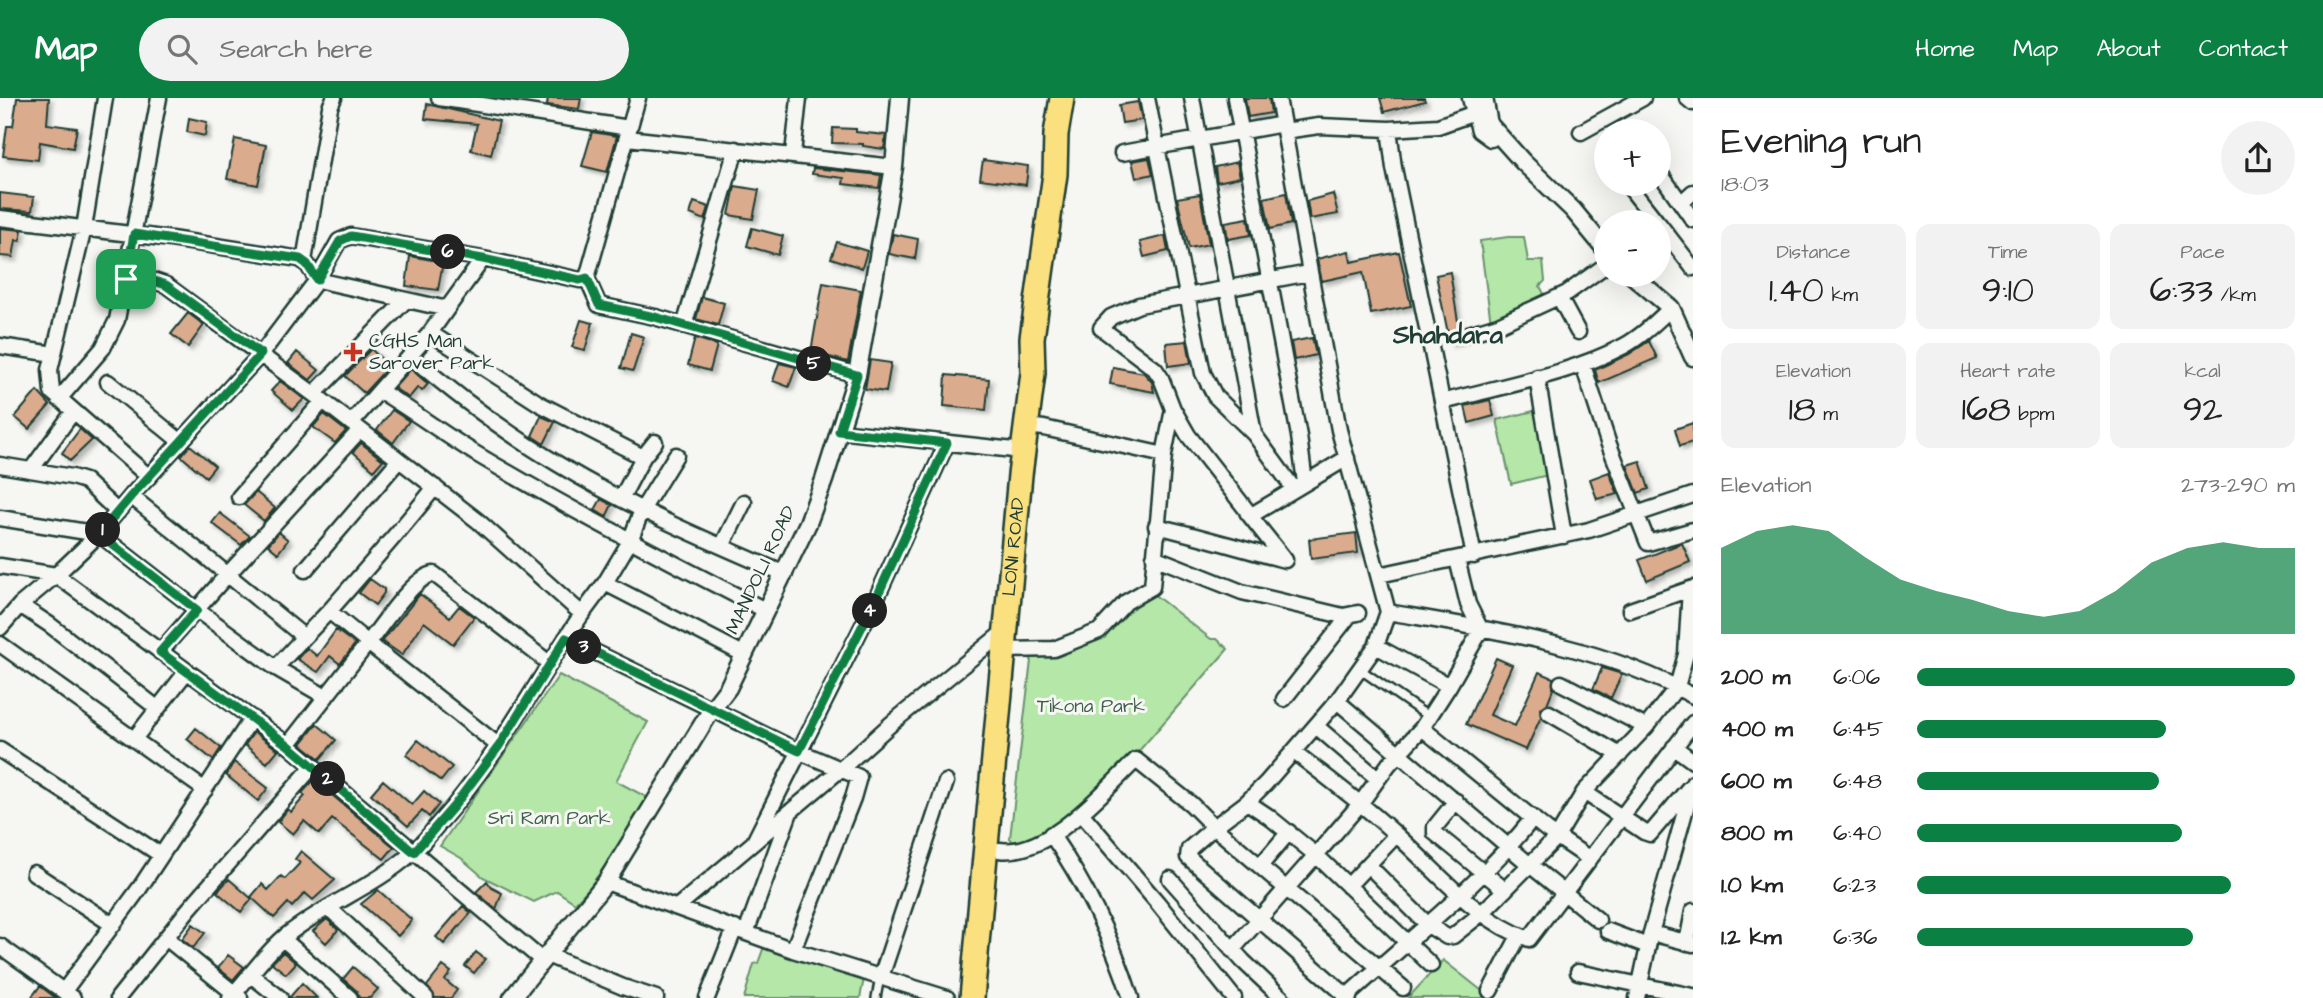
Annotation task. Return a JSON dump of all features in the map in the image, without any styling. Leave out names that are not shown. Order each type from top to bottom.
[{"type":"highway","name":"LONI ROAD","points":[[972,998],[1030,426],[1032,338],[1055,174],[1056,134],[1062,98]]},
{"type":"highway","name":"LONI ROAD","points":[[985,998],[999,850],[1023,451],[1030,426],[1076,98]]},
{"type":"street","points":[[105,98],[84,228],[50,370],[50,386],[73,412],[149,477]]},
{"type":"street","points":[[59,399],[111,335],[126,279],[159,98]]},
{"type":"street","points":[[334,98],[304,261],[317,280],[440,308],[449,306]]},
{"type":"street","points":[[439,98],[628,133],[736,149],[894,167]]},
{"type":"street","points":[[638,98],[587,278],[599,305],[857,375]]},
{"type":"street","points":[[793,154],[799,98]]},
{"type":"street","name":"MANDOLI ROAD","points":[[512,998],[606,882],[712,709],[728,688],[808,523],[857,375],[894,167],[900,98]]},
{"type":"street","points":[[1147,98],[1203,373],[1215,396],[1254,434],[1299,486]]},
{"type":"street","points":[[1192,98],[1254,434]]},
{"type":"street","points":[[1235,98],[1299,436],[1299,486]]},
{"type":"street","points":[[1278,98],[1309,273],[1347,458],[1388,612],[1376,646],[1337,701],[1247,802],[1189,849],[1188,857],[1347,997],[1484,873],[1533,818]]},
{"type":"street","points":[[1581,132],[1643,98]]},
{"type":"street","points":[[1687,98],[1693,103]]},
{"type":"street","points":[[1122,153],[1241,131],[1283,127],[1390,129],[1438,126],[1481,103],[1489,124],[1573,210],[1594,235]]},
{"type":"street","points":[[1390,129],[1394,168],[1474,555]]},
{"type":"street","points":[[684,326],[736,149]]},
{"type":"street","points":[[1671,189],[1693,220]]},
{"type":"street","points":[[1681,203],[1693,192]]},
{"type":"street","points":[[1637,196],[1648,210]]},
{"type":"street","points":[[0,218],[134,234],[304,261]]},
{"type":"street","points":[[2,624],[99,534],[261,354],[317,280],[340,241],[351,236],[483,259],[580,280],[587,278]]},
{"type":"street","points":[[1671,240],[1693,268]]},
{"type":"street","points":[[160,652],[355,426],[380,391],[430,333],[483,259]]},
{"type":"street","points":[[1156,526],[1210,538],[1284,560],[1188,435],[1155,369],[1101,328],[1111,317],[1139,305],[1309,273]]},
{"type":"street","points":[[1468,334],[1498,325],[1559,297],[1594,273]]},
{"type":"street","points":[[126,279],[151,280],[166,285],[261,354],[478,521],[582,614]]},
{"type":"street","points":[[1646,287],[1671,308],[1693,357]]},
{"type":"street","points":[[1559,297],[1578,332]]},
{"type":"street","points":[[239,497],[319,397],[406,300]]},
{"type":"street","points":[[1443,402],[1583,365],[1625,345],[1671,308]]},
{"type":"street","points":[[430,333],[540,404],[643,457]]},
{"type":"street","points":[[0,346],[54,354]]},
{"type":"street","points":[[410,356],[439,381],[558,464],[642,510],[785,574]]},
{"type":"street","points":[[1583,365],[1608,442],[1648,543],[1693,530]]},
{"type":"street","points":[[1537,377],[1564,536]]},
{"type":"street","points":[[108,382],[181,442]]},
{"type":"street","points":[[380,391],[475,453],[630,541],[765,610]]},
{"type":"street","points":[[677,907],[936,686],[1010,643],[1054,649],[1099,631],[1126,602],[1152,587],[1164,456],[1173,409]]},
{"type":"street","points":[[31,470],[73,412]]},
{"type":"street","points":[[1030,426],[1164,456]]},
{"type":"street","points":[[839,431],[1023,451]]},
{"type":"street","points":[[621,499],[643,457],[655,442]]},
{"type":"street","points":[[755,840],[876,599],[947,443]]},
{"type":"street","points":[[166,938],[235,996],[283,939],[329,908],[376,882],[414,852],[454,806],[499,746],[549,663],[605,583],[630,541],[642,510],[676,455]]},
{"type":"street","points":[[1247,512],[1255,513],[1347,458]]},
{"type":"street","points":[[305,570],[399,460]]},
{"type":"street","points":[[0,465],[85,481],[118,512]]},
{"type":"street","points":[[276,668],[394,538],[435,487]]},
{"type":"street","points":[[1379,575],[1564,536],[1693,495]]},
{"type":"street","points":[[131,496],[303,636]]},
{"type":"street","points":[[722,546],[744,502]]},
{"type":"street","points":[[0,518],[99,534],[276,668],[327,697]]},
{"type":"street","points":[[1154,557],[1242,592],[1300,607],[1353,615],[1284,699]]},
{"type":"street","points":[[1457,559],[1468,604],[1481,630]]},
{"type":"street","points":[[0,566],[56,575],[288,745],[545,958],[656,998]]},
{"type":"street","points":[[288,745],[402,599],[431,573],[500,622],[549,663]]},
{"type":"street","points":[[605,583],[745,655]]},
{"type":"street","points":[[1368,865],[1428,925],[1449,938],[1482,913],[1556,837],[1584,792],[1646,727],[1677,687],[1686,654],[1692,589],[1630,610]]},
{"type":"street","points":[[20,605],[157,708]]},
{"type":"street","points":[[329,611],[499,746]]},
{"type":"street","points":[[1388,612],[1553,644],[1622,664],[1693,696]]},
{"type":"street","points":[[1232,950],[1360,804],[1425,722],[1481,630]]},
{"type":"street","points":[[566,638],[799,751],[858,776],[859,780],[793,950]]},
{"type":"street","points":[[0,644],[205,790]]},
{"type":"street","points":[[1376,646],[1449,686]]},
{"type":"street","points":[[134,739],[187,671]]},
{"type":"street","points":[[1561,683],[1646,727]]},
{"type":"street","points":[[1337,701],[1603,925],[1650,940],[1690,943],[1693,911]]},
{"type":"street","points":[[1549,713],[1620,755]]},
{"type":"street","points":[[0,946],[69,995],[252,718]]},
{"type":"street","points":[[1425,722],[1533,818],[1590,859]]},
{"type":"street","points":[[1294,752],[1360,804],[1482,913],[1518,936],[1529,939],[1693,723]]},
{"type":"street","points":[[1316,726],[1378,779]]},
{"type":"street","points":[[1674,747],[1693,761]]},
{"type":"street","points":[[0,750],[161,855]]},
{"type":"street","points":[[999,850],[1023,849],[1051,834],[1081,813],[1136,760],[1191,804],[1214,827],[1403,988]]},
{"type":"street","points":[[118,998],[313,766]]},
{"type":"street","points":[[881,977],[947,782]]},
{"type":"street","points":[[1584,792],[1650,834],[1693,784]]},
{"type":"street","points":[[1638,992],[1693,784]]},
{"type":"street","points":[[1247,802],[1316,855],[1431,965]]},
{"type":"street","points":[[1456,802],[1434,831],[1505,890]]},
{"type":"street","points":[[706,998],[740,930],[790,812]]},
{"type":"street","points":[[1081,813],[1234,998]]},
{"type":"street","points":[[1261,865],[1289,832]]},
{"type":"street","points":[[1051,834],[1072,864],[1110,938],[1131,998]]},
{"type":"street","points":[[1348,886],[1396,835]]},
{"type":"street","points":[[34,873],[113,925]]},
{"type":"street","points":[[1170,879],[1232,950],[1282,998]]},
{"type":"street","points":[[606,882],[793,950],[881,977],[916,993],[947,998]]},
{"type":"street","points":[[329,908],[426,998]]},
{"type":"street","points":[[1490,991],[1518,936]]},
{"type":"street","points":[[283,939],[350,998]]},
{"type":"street","points":[[1578,972],[1638,992],[1693,996]]},
{"type":"street","points":[[251,975],[280,998]]},
{"type":"lane","points":[[1361,670],[1425,722]]},
{"type":"lane","points":[[876,998],[881,977]]},
{"type":"green space","points":[[1524,237],[1528,261],[1543,261],[1545,281],[1540,286],[1546,298],[1491,323],[1480,241]]},
{"type":"green space","points":[[1534,411],[1548,475],[1511,484],[1497,420]]},
{"type":"green space","name":"Tikona Park","points":[[1152,593],[1228,649],[1124,768],[1085,804],[1027,844],[1013,842],[1010,838],[1032,652],[1099,633],[1129,602]]},
{"type":"green space","name":"Sri Ram Park","points":[[559,675],[648,722],[616,781],[652,800],[589,888],[575,903],[557,891],[534,902],[483,877],[461,858],[440,846]]},
{"type":"green space","points":[[765,944],[864,979],[860,998],[744,998],[754,964],[758,963]]},
{"type":"green space","points":[[1443,960],[1486,994],[1482,998],[1408,998]]},
{"type":"building","points":[[17,98],[49,98],[47,124],[77,128],[73,148],[40,142],[38,160],[3,156],[7,126],[13,126]]},
{"type":"building","points":[[548,98],[581,98],[579,109],[547,105]]},
{"type":"building","points":[[1245,98],[1269,98],[1271,113],[1248,117]]},
{"type":"building","points":[[1380,98],[1424,98],[1425,101],[1384,112]]},
{"type":"building","points":[[1138,102],[1142,120],[1122,123],[1119,105]]},
{"type":"building","points":[[427,104],[499,121],[491,155],[471,150],[477,124],[425,119]]},
{"type":"building","points":[[189,118],[207,122],[205,136],[187,132]]},
{"type":"building","points":[[833,128],[886,135],[884,149],[863,144],[832,143]]},
{"type":"building","points":[[592,132],[617,136],[607,172],[582,166]]},
{"type":"building","points":[[235,139],[266,145],[258,185],[227,179]]},
{"type":"building","points":[[1149,158],[1153,174],[1136,178],[1132,161]]},
{"type":"building","points":[[983,160],[1028,166],[1026,185],[980,179]]},
{"type":"building","points":[[1237,162],[1240,177],[1217,182],[1215,167]]},
{"type":"building","points":[[813,168],[881,175],[879,188],[843,184],[844,178],[812,174]]},
{"type":"building","points":[[735,186],[759,190],[753,219],[729,215]]},
{"type":"building","points":[[0,193],[34,197],[32,211],[0,209]]},
{"type":"building","points":[[1286,193],[1291,224],[1270,229],[1264,198]]},
{"type":"building","points":[[1200,194],[1209,244],[1189,248],[1177,198]]},
{"type":"building","points":[[1333,194],[1338,214],[1310,219],[1307,201]]},
{"type":"building","points":[[694,202],[709,207],[705,220],[690,214]]},
{"type":"building","points":[[1248,218],[1251,235],[1228,239],[1225,222]]},
{"type":"building","points":[[0,228],[22,230],[20,241],[16,240],[13,257],[0,256]]},
{"type":"building","points":[[752,228],[783,236],[778,255],[747,246]]},
{"type":"building","points":[[893,234],[918,239],[915,259],[889,254]]},
{"type":"building","points":[[1165,236],[1168,251],[1144,257],[1140,242]]},
{"type":"building","points":[[837,242],[867,251],[862,268],[831,258]]},
{"type":"building","points":[[1349,251],[1351,262],[1399,252],[1411,306],[1371,314],[1363,272],[1322,281],[1317,259]]},
{"type":"building","points":[[410,256],[443,262],[438,290],[406,286]]},
{"type":"building","points":[[1450,272],[1461,340],[1450,343],[1436,275]]},
{"type":"building","points":[[823,283],[861,290],[848,362],[811,352]]},
{"type":"building","points":[[702,297],[724,303],[718,325],[696,319]]},
{"type":"building","points":[[188,313],[204,325],[188,347],[171,334]]},
{"type":"building","points":[[581,320],[593,323],[585,350],[572,347]]},
{"type":"building","points":[[631,333],[644,337],[633,371],[621,368]]},
{"type":"building","points":[[695,338],[717,345],[710,371],[688,365]]},
{"type":"building","points":[[1312,338],[1316,355],[1294,360],[1291,342]]},
{"type":"building","points":[[1187,341],[1191,363],[1168,366],[1166,343]]},
{"type":"building","points":[[1649,341],[1657,358],[1599,383],[1595,370]]},
{"type":"building","points":[[371,349],[389,366],[364,393],[345,376]]},
{"type":"building","points":[[297,352],[319,370],[310,380],[288,363]]},
{"type":"building","points":[[870,360],[891,363],[886,392],[865,389]]},
{"type":"building","points":[[779,363],[796,367],[789,387],[773,381]]},
{"type":"building","points":[[1113,367],[1144,373],[1152,382],[1154,392],[1110,384]]},
{"type":"building","points":[[411,369],[428,384],[422,391],[418,387],[409,398],[394,388]]},
{"type":"building","points":[[946,375],[989,379],[986,410],[944,406]]},
{"type":"building","points":[[280,381],[304,399],[293,410],[271,391]]},
{"type":"building","points":[[37,391],[50,405],[29,429],[15,417]]},
{"type":"building","points":[[1490,400],[1494,416],[1469,423],[1465,406]]},
{"type":"building","points":[[392,410],[409,421],[393,443],[377,430]]},
{"type":"building","points":[[324,414],[346,431],[335,443],[313,427]]},
{"type":"building","points":[[541,416],[555,422],[544,444],[532,436]]},
{"type":"building","points":[[1693,423],[1693,442],[1680,446],[1675,429]]},
{"type":"building","points":[[80,429],[92,440],[70,461],[62,453]]},
{"type":"building","points":[[361,443],[383,460],[374,470],[353,452]]},
{"type":"building","points":[[190,445],[215,466],[206,477],[181,456]]},
{"type":"building","points":[[1640,461],[1649,489],[1638,493],[1627,465]]},
{"type":"building","points":[[1609,472],[1618,494],[1597,499],[1590,479]]},
{"type":"building","points":[[256,492],[275,508],[264,521],[244,505]]},
{"type":"building","points":[[601,499],[612,505],[606,517],[595,510]]},
{"type":"building","points":[[220,513],[250,536],[241,545],[212,523]]},
{"type":"building","points":[[279,532],[288,540],[278,553],[268,545]]},
{"type":"building","points":[[1356,533],[1358,553],[1311,559],[1309,539]]},
{"type":"building","points":[[1682,543],[1690,562],[1647,580],[1639,560]]},
{"type":"building","points":[[370,579],[384,589],[375,605],[359,593]]},
{"type":"building","points":[[420,594],[450,617],[459,606],[474,617],[453,644],[424,622],[402,655],[382,641]]},
{"type":"building","points":[[336,630],[355,644],[340,664],[330,656],[318,672],[297,659],[307,648],[317,656]]},
{"type":"building","points":[[1496,658],[1512,665],[1490,715],[1515,726],[1539,672],[1553,678],[1553,689],[1547,704],[1540,709],[1541,717],[1526,750],[1466,724]]},
{"type":"building","points":[[1602,668],[1622,674],[1611,698],[1593,689]]},
{"type":"building","points":[[317,724],[336,740],[320,759],[301,744]]},
{"type":"building","points":[[196,728],[221,748],[213,760],[187,739]]},
{"type":"building","points":[[254,732],[278,750],[267,763],[245,745]]},
{"type":"building","points":[[418,740],[452,767],[441,781],[406,755]]},
{"type":"building","points":[[234,762],[268,788],[258,801],[226,775]]},
{"type":"building","points":[[314,780],[394,847],[384,859],[332,819],[319,834],[304,821],[293,834],[278,822],[288,809],[291,812],[305,796],[302,793]]},
{"type":"building","points":[[383,780],[412,805],[424,791],[439,804],[429,817],[422,811],[408,826],[371,794]]},
{"type":"building","points":[[301,851],[335,880],[313,900],[305,893],[292,907],[288,903],[274,918],[251,897],[262,884],[268,890],[281,876],[285,879],[300,863],[295,859]]},
{"type":"building","points":[[229,879],[252,899],[241,912],[217,892]]},
{"type":"building","points":[[487,881],[492,888],[502,893],[496,909],[476,892]]},
{"type":"building","points":[[378,890],[412,920],[398,936],[361,904]]},
{"type":"building","points":[[463,906],[471,913],[444,944],[436,937]]},
{"type":"building","points":[[327,919],[338,930],[326,943],[313,931]]},
{"type":"building","points":[[193,924],[205,933],[193,948],[182,939]]},
{"type":"building","points":[[283,952],[296,963],[286,974],[272,963]]},
{"type":"building","points":[[476,952],[485,959],[474,973],[465,966]]},
{"type":"building","points":[[228,955],[244,967],[233,980],[218,968]]},
{"type":"building","points":[[443,966],[451,972],[445,980],[457,990],[451,998],[435,998],[427,986]]},
{"type":"building","points":[[353,967],[378,989],[370,998],[359,998],[357,991],[343,979]]},
{"type":"building","points":[[302,983],[317,998],[289,998]]},
{"type":"building","points":[[40,986],[56,998],[31,998]]},
{"type":"place","name":"CGHS Man Sarover Park","points":[[353,352]]},
{"type":"district","name":"Shahdara","points":[[1448,335]]},
{"type":"route","points":[[134,234],[300,259],[307,264],[317,280],[340,241],[351,236],[483,259],[580,280],[587,278],[599,305],[655,317],[762,350],[857,375],[839,431],[947,443],[876,599],[799,751],[566,638],[499,746],[454,806],[414,852],[288,745],[160,652],[197,610],[99,534],[261,354],[159,281],[126,279],[134,234]]}]
